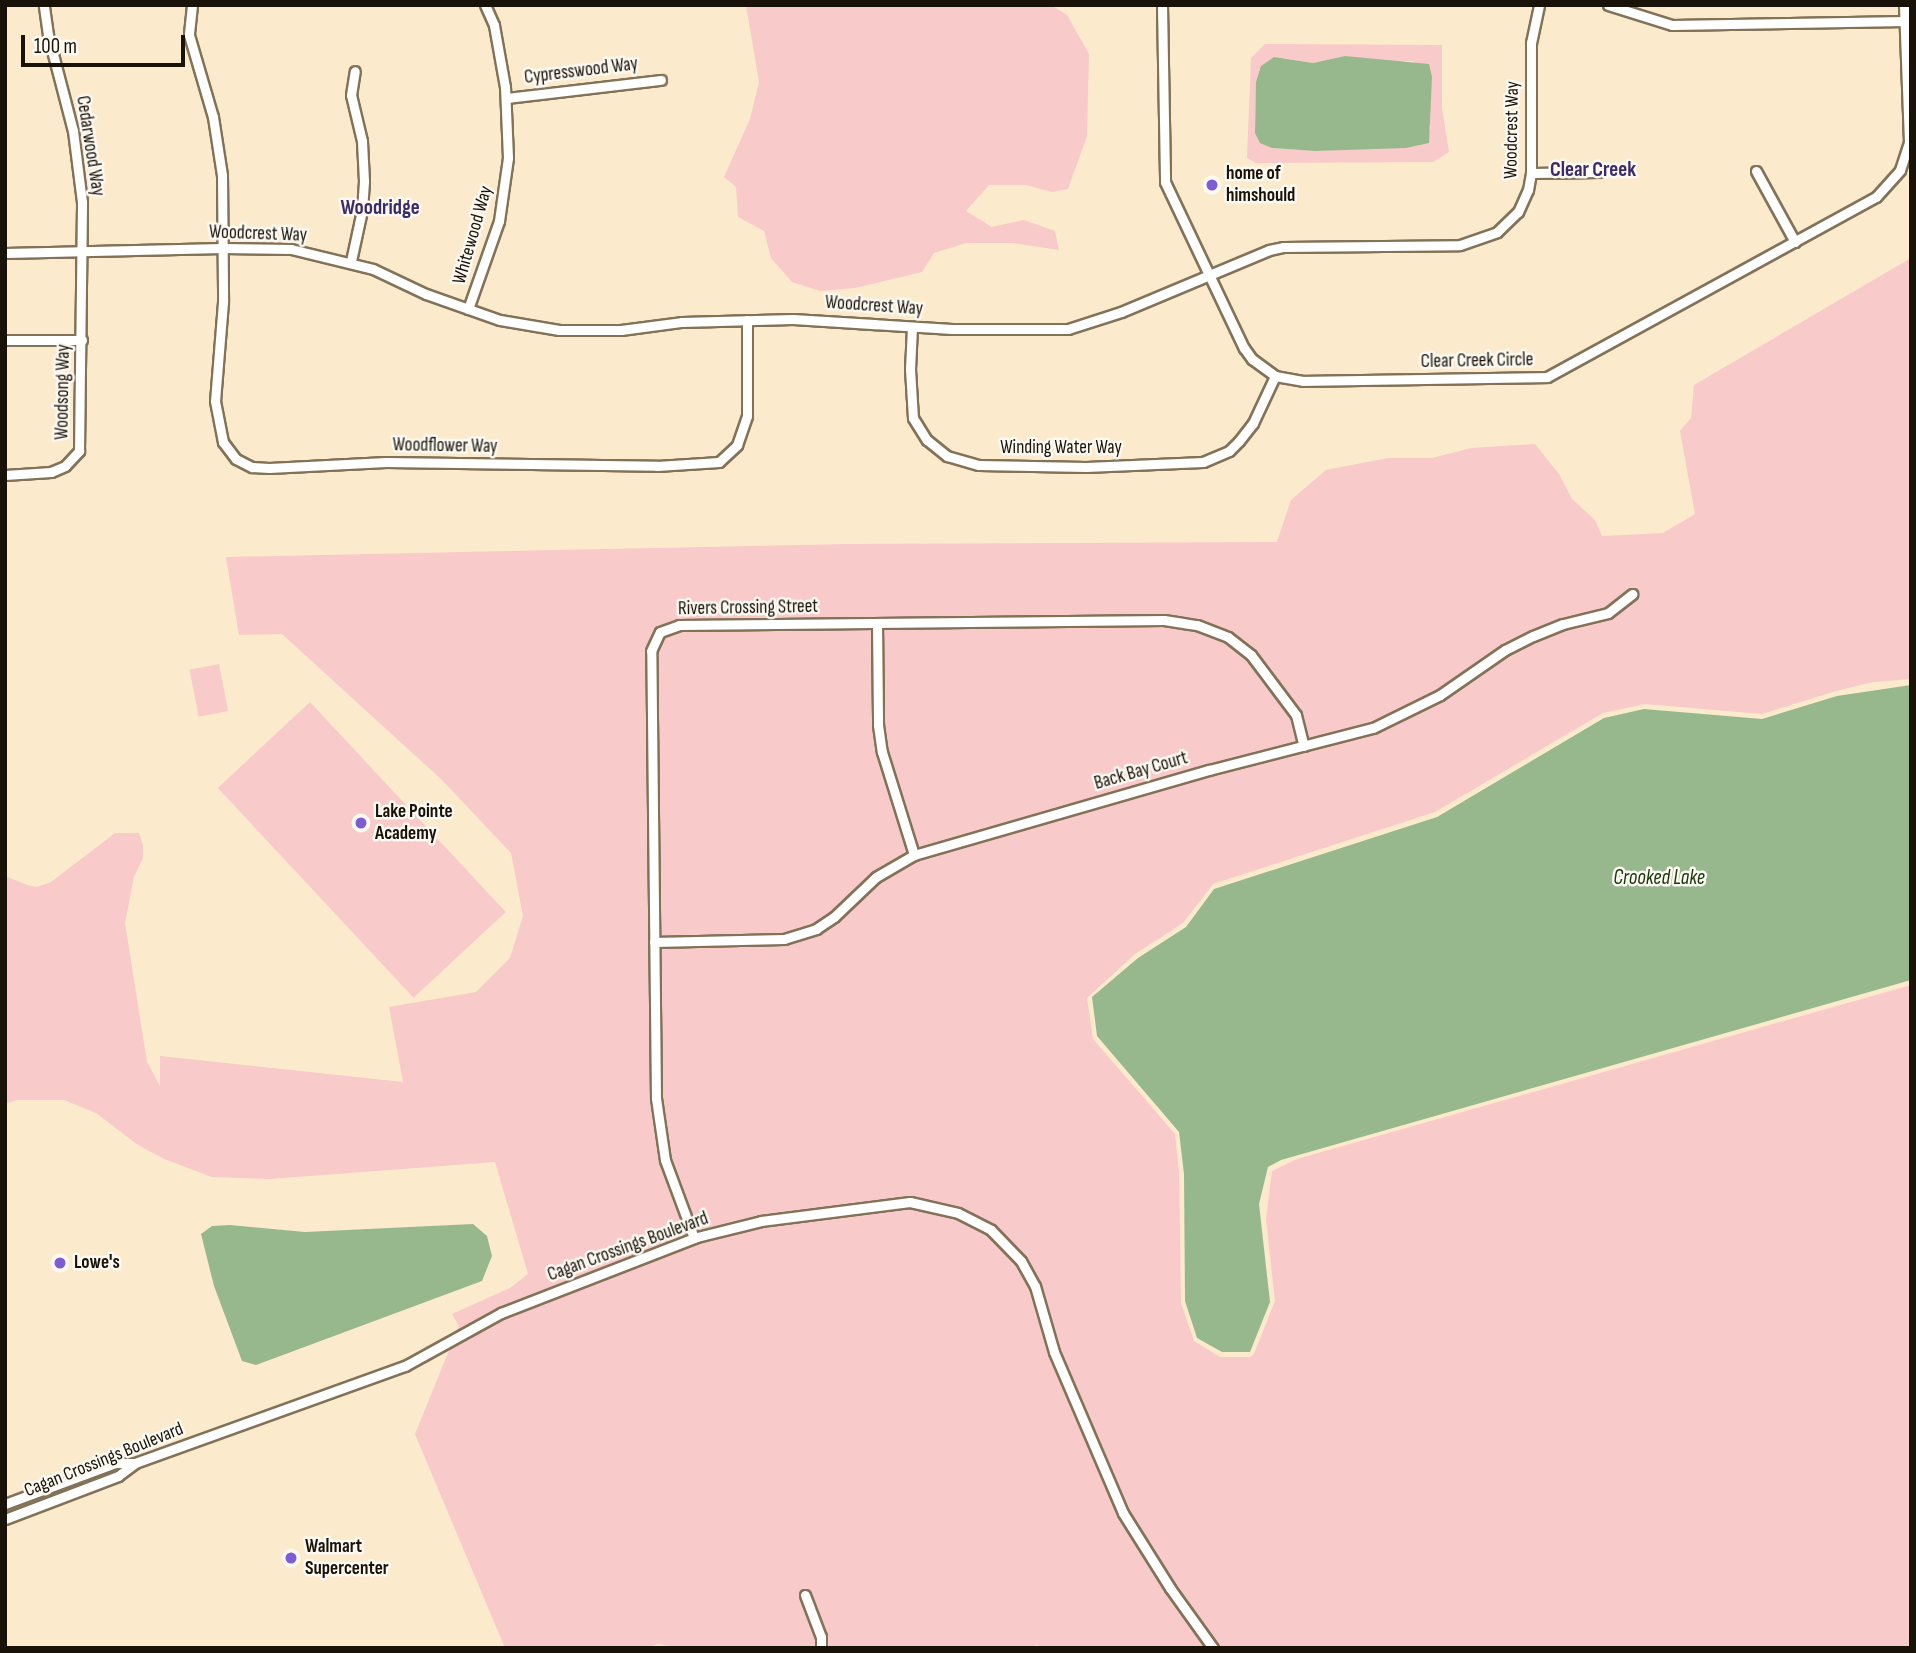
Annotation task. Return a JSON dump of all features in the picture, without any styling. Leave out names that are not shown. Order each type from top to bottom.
[{"type":"street","name":"Cedarwood Way","points":[[44,5],[48,35],[77,153],[83,252]]},
{"type":"street","points":[[192,5],[189,35],[207,92],[222,175],[223,248]]},
{"type":"street","name":"Whitewood Way","points":[[468,309],[490,251],[505,198],[508,158],[506,98],[494,25],[485,5]]},
{"type":"street","points":[[1162,5],[1165,183],[1244,348],[1252,359],[1275,376]]},
{"type":"street","name":"Woodcrest Way","points":[[5,253],[291,249],[351,261],[468,309],[513,323],[559,330],[621,330],[682,322],[747,320],[831,320],[912,327],[1034,330],[1082,327],[1209,274],[1283,247],[1460,245],[1484,239],[1503,228],[1517,212],[1528,190],[1531,173],[1531,43],[1539,5]]},
{"type":"street","points":[[1608,5],[1672,25],[1906,21]]},
{"type":"street","name":"Clear Creek Circle","points":[[1275,376],[1303,381],[1547,377],[1795,242],[1885,189],[1906,157],[1910,122],[1904,5]]},
{"type":"street","points":[[351,261],[362,210],[364,181],[362,141],[351,95],[355,71]]},
{"type":"street","name":"Cypresswood Way","points":[[506,98],[660,80]]},
{"type":"street","points":[[1756,171],[1795,242]]},
{"type":"street","points":[[1531,173],[1598,172]]},
{"type":"street","name":"Woodflower Way","points":[[223,248],[223,302],[216,383],[217,416],[223,443],[229,452],[252,467],[386,462],[657,467],[719,463],[737,445],[747,416],[747,320]]},
{"type":"street","name":"Woodsong Way","points":[[5,475],[51,472],[70,462],[79,451],[83,252]]},
{"type":"street","name":"Winding Water Way","points":[[912,327],[910,369],[913,418],[936,449],[958,461],[979,465],[1086,467],[1203,462],[1229,451],[1239,441],[1253,422],[1275,376]]},
{"type":"street","points":[[5,340],[82,340]]},
{"type":"street","name":"Back Bay Court","points":[[654,942],[784,939],[816,929],[834,918],[876,877],[914,855],[1114,796],[1373,728],[1440,695],[1505,650],[1563,624],[1608,613],[1632,594]]},
{"type":"street","name":"Rivers Crossing Street","points":[[694,1238],[665,1160],[656,1098],[651,651],[660,632],[678,625],[1164,620],[1197,625],[1228,637],[1251,655],[1296,715],[1304,746]]},
{"type":"street","points":[[877,623],[878,725],[882,752],[914,855]]},
{"type":"street","name":"Cagan Crossings Boulevard","points":[[5,1519],[118,1476],[135,1463],[405,1366],[501,1313],[694,1238],[761,1221],[910,1202],[950,1209],[991,1230],[1021,1261],[1035,1286],[1054,1352],[1123,1513],[1170,1588],[1213,1648]]},
{"type":"street","points":[[5,1504],[115,1463],[135,1463]]},
{"type":"street","points":[[806,1595],[821,1637],[821,1648]]},
{"type":"shaded area","points":[[746,5],[1051,5],[1067,15],[1089,54],[1087,136],[1068,189],[1052,192],[1026,185],[989,185],[966,211],[992,227],[1024,220],[1055,231],[1059,250],[1013,243],[966,243],[934,253],[922,272],[855,288],[820,291],[792,282],[771,258],[764,231],[738,217],[736,187],[724,177],[750,119],[759,82]]},
{"type":"shaded area","points":[[1265,44],[1442,45],[1442,108],[1449,152],[1433,162],[1256,163],[1247,158],[1251,58]],"holes":[[[1345,56],[1389,62],[1413,61],[1432,77],[1428,115],[1431,128],[1418,146],[1315,151],[1272,148],[1255,133],[1256,97],[1274,57],[1313,63]]]},
{"type":"shaded area","points":[[1911,258],[1911,679],[1873,682],[1762,714],[1645,704],[1603,713],[1435,812],[1213,884],[1183,923],[1135,954],[1087,998],[1093,1039],[1175,1134],[1179,1174],[1181,1303],[1194,1341],[1220,1357],[1250,1357],[1254,1354],[1275,1301],[1266,1219],[1272,1171],[1297,1159],[1911,985],[1911,1648],[1046,1648],[1036,1645],[1033,1648],[682,1648],[658,1644],[646,1648],[505,1648],[415,1434],[459,1326],[452,1314],[510,1288],[528,1274],[495,1162],[270,1179],[212,1177],[164,1159],[138,1145],[96,1113],[64,1100],[17,1100],[5,1104],[5,876],[37,887],[51,882],[115,833],[139,833],[143,845],[143,858],[134,877],[125,923],[147,1062],[160,1086],[160,1056],[403,1082],[389,1007],[476,992],[510,958],[523,916],[511,853],[442,780],[282,634],[239,635],[226,557],[848,544],[1277,542],[1291,500],[1326,470],[1388,458],[1432,458],[1471,448],[1535,444],[1559,474],[1572,499],[1595,520],[1602,536],[1663,533],[1695,514],[1680,431],[1691,418],[1694,385]]},
{"type":"shaded area","points":[[219,664],[228,711],[199,717],[190,670]]},
{"type":"shaded area","points":[[310,702],[506,912],[414,998],[218,788]]},
{"type":"water","points":[[1345,56],[1429,64],[1432,77],[1429,143],[1406,148],[1315,151],[1272,148],[1260,143],[1255,133],[1256,82],[1261,66],[1274,57],[1313,63]]},
{"type":"water","name":"Crooked Lake","points":[[1911,685],[1911,980],[1281,1160],[1268,1167],[1259,1204],[1270,1302],[1250,1352],[1222,1352],[1197,1338],[1185,1301],[1184,1174],[1179,1132],[1097,1036],[1092,997],[1138,958],[1186,927],[1214,889],[1437,817],[1604,718],[1644,709],[1762,719],[1837,696]]},
{"type":"water","points":[[473,1224],[487,1236],[492,1256],[482,1281],[256,1365],[242,1361],[214,1286],[201,1234],[212,1226],[230,1225],[305,1232]]},
{"type":"place","name":"home of himshould","points":[[1212,185]]},
{"type":"place","name":"Lake Pointe Academy","points":[[361,823]]},
{"type":"place","name":"Lowe's","points":[[60,1263]]},
{"type":"place","name":"Walmart Supercenter","points":[[291,1558]]},
{"type":"district","name":"Clear Creek","points":[[1593,170]]},
{"type":"district","name":"Woodridge","points":[[380,208]]}]
